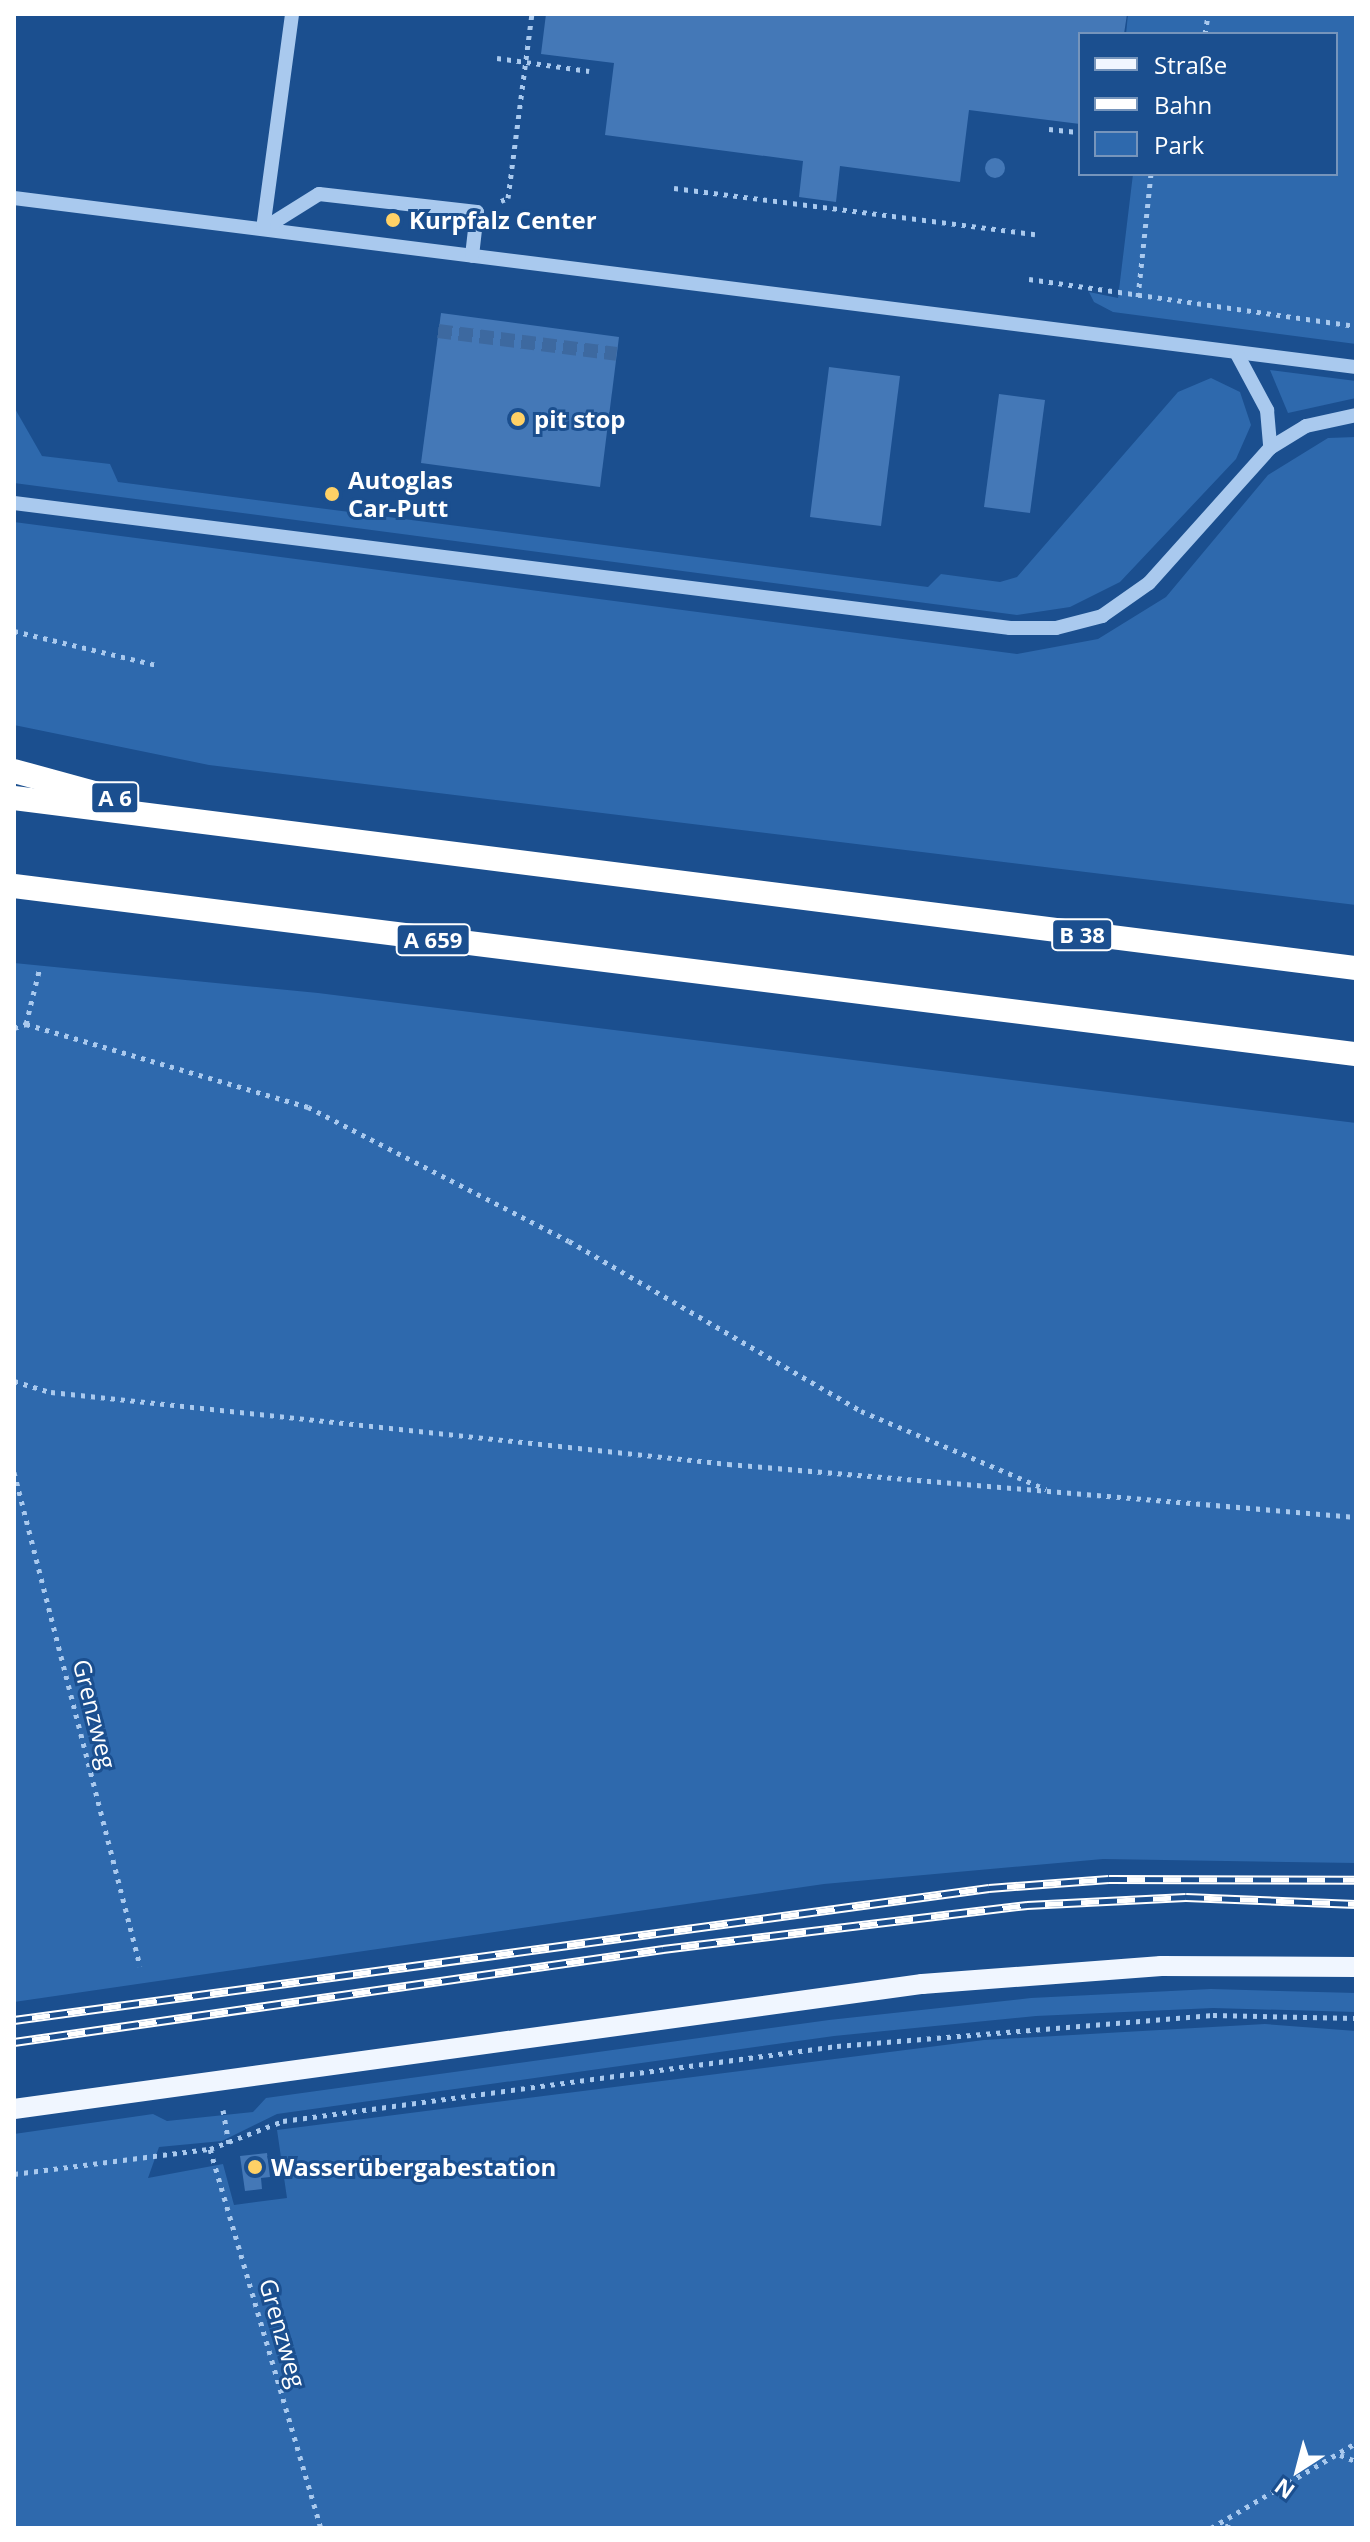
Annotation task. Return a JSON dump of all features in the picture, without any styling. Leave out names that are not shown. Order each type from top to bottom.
[{"type":"highway","name":"A 6","points":[[14,771],[215,825]]},
{"type":"highway","points":[[14,798],[215,825]]},
{"type":"highway","name":"B 38","points":[[215,825],[809,902],[1356,968]]},
{"type":"highway","name":"A 659","points":[[14,886],[1356,1054]]},
{"type":"highway","points":[[14,899],[75,895]]},
{"type":"main road","points":[[14,2109],[922,1984],[1161,1966],[1356,1967]]},
{"type":"street","points":[[263,229],[292,14]]},
{"type":"street","points":[[263,229],[319,194],[477,212],[472,256]]},
{"type":"street","points":[[14,198],[1356,367]]},
{"type":"street","points":[[1237,354],[1267,410],[1270,448]]},
{"type":"street","points":[[14,503],[1010,628],[1056,628],[1102,616],[1149,583],[1270,448],[1306,426],[1356,415]]},
{"type":"path","points":[[508,198],[532,14]]},
{"type":"path","points":[[497,58],[589,71]]},
{"type":"path","points":[[1049,129],[1078,132]]},
{"type":"path","points":[[1138,297],[1151,176]]},
{"type":"path","points":[[674,188],[1035,234]]},
{"type":"path","points":[[1029,279],[1356,326]]},
{"type":"path","points":[[14,631],[157,665]]},
{"type":"path","points":[[26,1024],[39,971]]},
{"type":"path","points":[[14,1028],[26,1024],[308,1107],[569,1241],[861,1411],[1054,1492]]},
{"type":"path","points":[[14,1381],[66,1393],[728,1464],[1356,1517]]},
{"type":"path","name":"Grenzweg","points":[[14,1472],[140,1966]]},
{"type":"path","points":[[14,2174],[210,2149],[283,2121],[837,2046],[1213,2015],[1356,2018]]},
{"type":"path","name":"Grenzweg","points":[[210,2149],[321,2528]]},
{"type":"path","points":[[1211,2528],[1356,2443]]},
{"type":"path","points":[[1339,2455],[1356,2461]]},
{"type":"path","points":[[1227,2528],[1231,2516]]},
{"type":"green space","points":[[1128,14],[1356,14],[1356,344],[1113,312],[1094,302],[1089,292],[1118,298],[1133,176],[1338,176],[1338,32],[1126,32]]},
{"type":"green space","points":[[1270,370],[1356,381],[1356,398],[1288,413]]},
{"type":"green space","points":[[1211,378],[1240,392],[1251,425],[1236,459],[1120,582],[1070,607],[1017,615],[14,483],[14,407],[42,456],[110,464],[118,482],[928,587],[941,574],[1000,582],[1017,577],[1178,392]]},
{"type":"green space","points":[[1356,437],[1356,905],[209,765],[14,725],[14,522],[1017,654],[1098,639],[1166,597],[1268,475],[1328,438]]},
{"type":"green space","points":[[14,963],[318,993],[1356,1123],[1356,1863],[1103,1859],[824,1884],[14,2002]]},
{"type":"green space","points":[[1211,1989],[1356,1993],[1356,2012],[1213,2008],[1036,2016],[834,2036],[277,2114],[222,2141],[159,2147],[148,2178],[223,2164],[234,2205],[287,2198],[277,2130],[984,2040],[1265,2024],[1356,2031],[1356,2528],[14,2528],[14,2134],[153,2114],[167,2121],[253,2112],[266,2098],[829,2020],[1031,1998]]},
{"type":"building","points":[[546,14],[1127,14],[1124,32],[1078,32],[1078,124],[969,110],[960,182],[840,166],[836,202],[799,197],[803,161],[605,135],[614,63],[541,54]]},
{"type":"building","points":[[995,158],[1002,161],[1005,168],[1002,175],[995,178],[988,175],[985,168],[988,161]]},
{"type":"building","points":[[441,313],[619,337],[600,487],[421,463]]},
{"type":"building","points":[[829,367],[900,376],[881,526],[810,517]]},
{"type":"building","points":[[999,394],[1045,400],[1030,513],[984,507]]},
{"type":"building","name":"Wasserübergabestation","points":[[267,2153],[270,2177],[261,2178],[262,2189],[245,2191],[240,2156]]},
{"type":"tunnel","points":[[438,331],[617,354]]},
{"type":"railway","points":[[14,2020],[989,1888],[1109,1879],[1356,1880]]},
{"type":"railway","points":[[14,2042],[663,1949],[1027,1905],[1186,1897],[1356,1904]]},
{"type":"place","name":"Kurpfalz Center","points":[[393,220]]},
{"type":"place","name":"pit stop","points":[[518,419]]},
{"type":"place","name":"Autoglas Car-Putt","points":[[332,494]]},
{"type":"place","name":"Wasserübergabestation","points":[[255,2167]]}]
